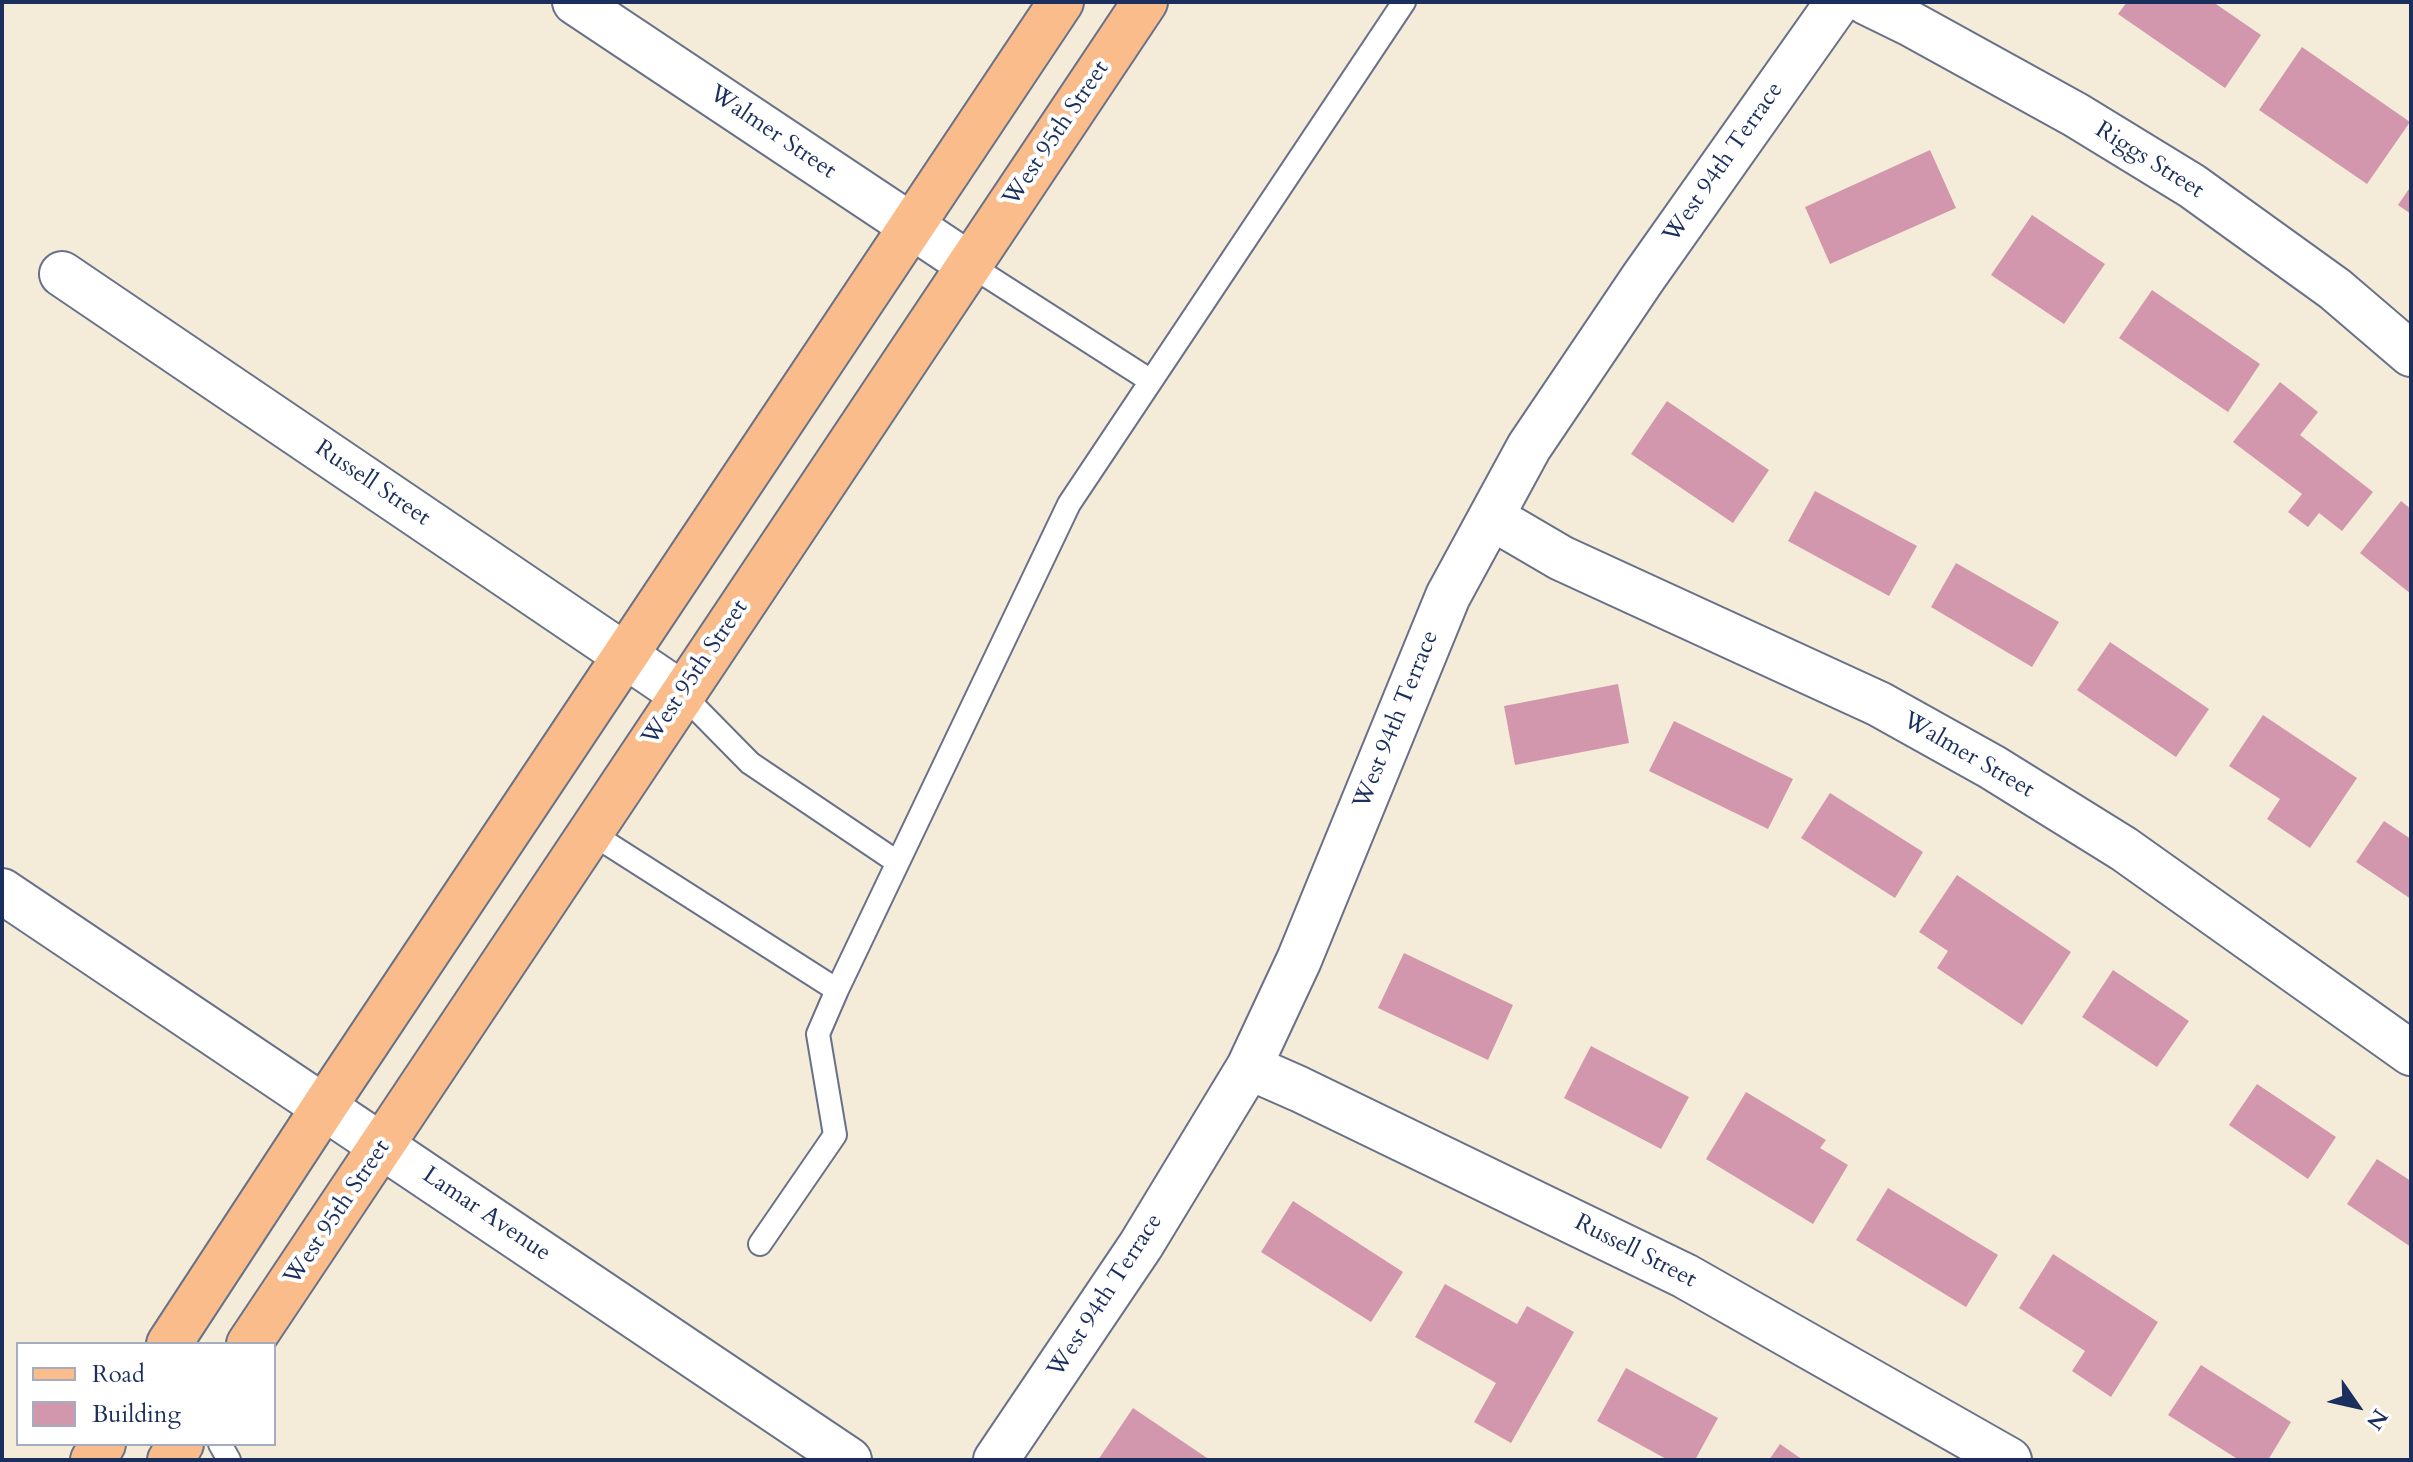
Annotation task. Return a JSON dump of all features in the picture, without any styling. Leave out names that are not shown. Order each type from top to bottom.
[{"type":"main road","points":[[170,1342],[1061,2]]},
{"type":"main road","name":"West 95th Street","points":[[250,1342],[1145,2]]},
{"type":"street","name":"Walmer Street","points":[[575,2],[970,265]]},
{"type":"street","name":"West 94th Terrace","points":[[996,1460],[1141,1245],[1249,1067],[1299,960],[1448,596],[1529,447],[1643,278],[1838,2]]},
{"type":"street","name":"Riggs Street","points":[[1866,2],[2076,115],[2192,186],[2335,289],[2411,354]]},
{"type":"street","name":"Russell Street","points":[[62,274],[682,694]]},
{"type":"street","name":"Walmer Street","points":[[1491,517],[1561,558],[1879,704],[1992,767],[2124,849],[2411,1053]]},
{"type":"street","name":"Lamar Avenue","points":[[2,891],[849,1460]]},
{"type":"street","name":"Russell Street","points":[[1249,1067],[1685,1276],[2009,1460]]},
{"type":"lane","points":[[760,1244],[835,1135],[818,1034],[1069,504],[1404,2]]},
{"type":"lane","points":[[970,265],[1151,381]]},
{"type":"lane","points":[[682,694],[750,763],[897,862]]},
{"type":"lane","points":[[591,833],[837,990]]},
{"type":"building","points":[[2127,2],[2213,2],[2261,35],[2225,88],[2118,14]]},
{"type":"building","points":[[2302,47],[2410,122],[2367,184],[2259,110]]},
{"type":"building","points":[[1930,150],[1956,208],[1830,264],[1805,207]]},
{"type":"building","points":[[2411,186],[2411,214],[2398,205]]},
{"type":"building","points":[[2032,215],[2105,264],[2064,324],[1991,275]]},
{"type":"building","points":[[2152,290],[2260,364],[2228,412],[2119,338]]},
{"type":"building","points":[[2280,382],[2318,412],[2300,435],[2373,492],[2342,531],[2319,513],[2308,527],[2288,512],[2302,494],[2233,442]]},
{"type":"building","points":[[1667,401],[1769,470],[1733,523],[1631,454]]},
{"type":"building","points":[[1815,491],[1917,546],[1889,596],[1788,541]]},
{"type":"building","points":[[2401,501],[2411,509],[2411,594],[2360,553]]},
{"type":"building","points":[[1956,563],[2059,622],[2032,667],[1931,607]]},
{"type":"building","points":[[2110,642],[2209,709],[2176,757],[2077,690]]},
{"type":"building","points":[[1618,684],[1629,743],[1515,765],[1504,706]]},
{"type":"building","points":[[2263,715],[2357,778],[2310,848],[2267,819],[2280,799],[2229,766]]},
{"type":"building","points":[[1674,721],[1793,779],[1768,829],[1649,771]]},
{"type":"building","points":[[1830,793],[1923,852],[1895,898],[1801,838]]},
{"type":"building","points":[[2384,821],[2411,839],[2411,899],[2356,862]]},
{"type":"building","points":[[1957,875],[2071,952],[2022,1025],[1937,968],[1948,951],[1919,932]]},
{"type":"building","points":[[1404,953],[1513,1005],[1488,1060],[1378,1008]]},
{"type":"building","points":[[2113,970],[2189,1021],[2157,1067],[2082,1017]]},
{"type":"building","points":[[1591,1046],[1689,1097],[1661,1149],[1564,1098]]},
{"type":"building","points":[[2257,1084],[2336,1137],[2308,1179],[2229,1125]]},
{"type":"building","points":[[1746,1092],[1826,1140],[1820,1148],[1848,1165],[1813,1224],[1706,1159]]},
{"type":"building","points":[[2377,1159],[2411,1181],[2411,1247],[2347,1204]]},
{"type":"building","points":[[1888,1188],[1998,1255],[1966,1307],[1856,1240]]},
{"type":"building","points":[[1293,1201],[1403,1272],[1371,1322],[1261,1252]]},
{"type":"building","points":[[2053,1254],[2158,1322],[2111,1397],[2072,1371],[2085,1351],[2019,1308]]},
{"type":"building","points":[[1445,1284],[1517,1324],[1527,1306],[1574,1332],[1511,1443],[1474,1422],[1496,1383],[1415,1337]]},
{"type":"building","points":[[2201,1365],[2291,1422],[2268,1460],[2239,1460],[2168,1415]]},
{"type":"building","points":[[1626,1368],[1718,1418],[1695,1460],[1668,1460],[1597,1421]]},
{"type":"building","points":[[1133,1408],[1210,1460],[1098,1460]]},
{"type":"building","points":[[1780,1444],[1803,1460],[1769,1460]]}]
